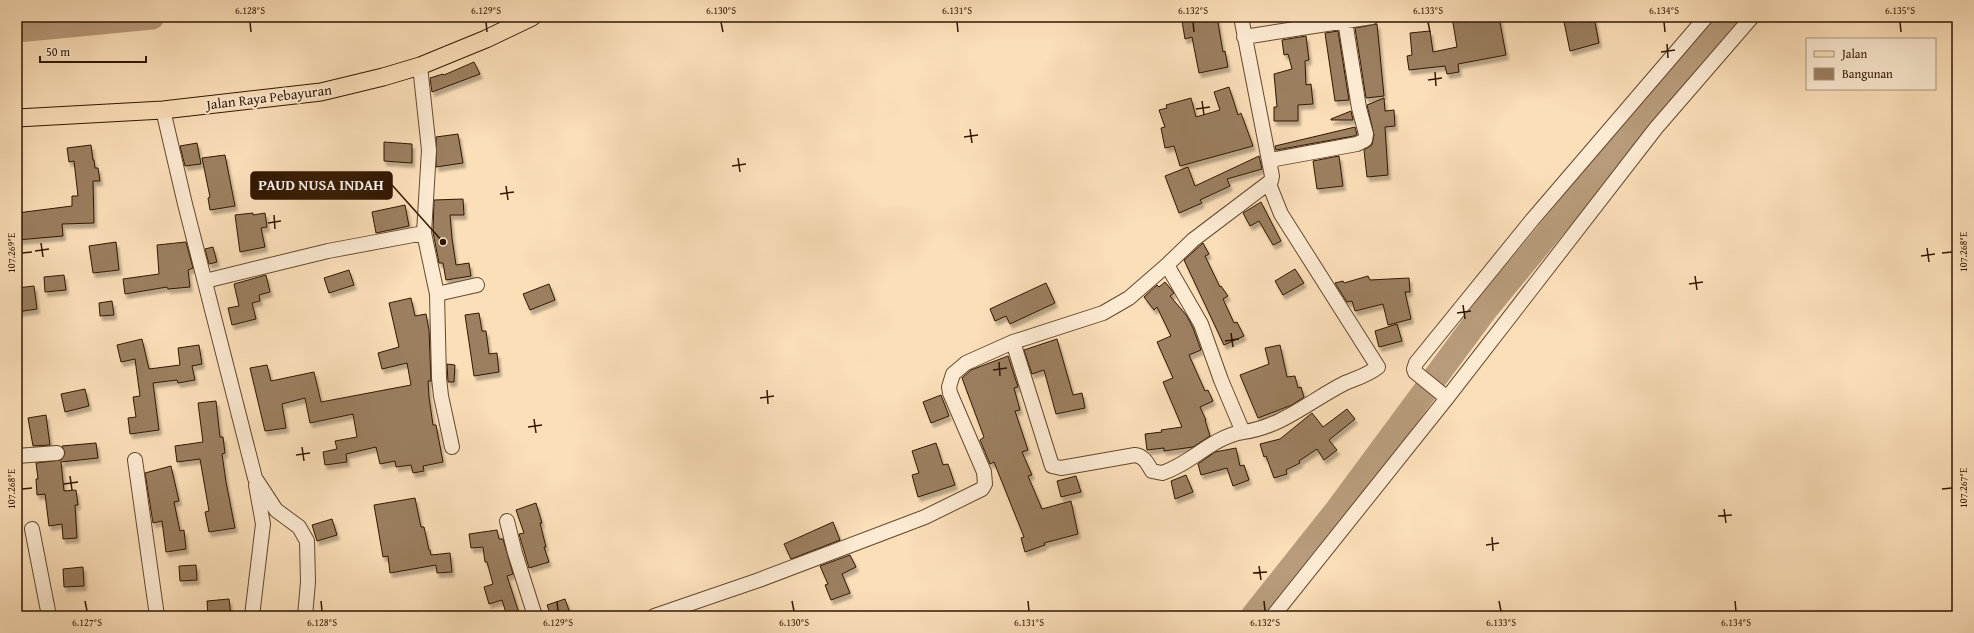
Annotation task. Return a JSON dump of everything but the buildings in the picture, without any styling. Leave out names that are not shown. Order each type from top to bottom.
[{"type":"main road","name":"Jalan Raya Pebayuran","points":[[17,118],[164,110],[321,92],[383,77],[420,66],[486,39],[532,17]]},
{"type":"street","points":[[654,616],[759,580],[918,519],[979,492],[985,484],[984,472],[950,393],[950,380],[958,369],[966,363],[1013,342],[1116,307],[1167,265],[1193,240],[1268,184],[1272,176],[1270,160],[1241,17]]},
{"type":"street","points":[[1244,37],[1372,17]]},
{"type":"street","points":[[1445,396],[1415,372],[1414,366],[1420,357],[1532,220],[1706,17]]},
{"type":"street","points":[[1273,616],[1656,128],[1752,17]]},
{"type":"street","points":[[1270,160],[1357,144],[1365,140],[1366,134],[1359,108],[1345,21]]},
{"type":"street","points":[[420,66],[430,150],[424,233],[437,294],[439,378],[441,396],[452,447]]},
{"type":"street","points":[[164,110],[205,281],[255,478],[263,524],[252,616]]},
{"type":"street","points":[[1013,342],[1052,466],[1061,468],[1135,455],[1141,456],[1145,459],[1152,471],[1162,473],[1182,464],[1231,434],[1267,427],[1284,419],[1346,383],[1369,374],[1378,367],[1281,214],[1268,184]]},
{"type":"street","points":[[205,281],[328,251],[424,233]]},
{"type":"street","points":[[1167,265],[1202,324],[1221,380],[1243,432]]},
{"type":"street","points":[[437,294],[477,286]]},
{"type":"street","points":[[17,456],[57,453]]},
{"type":"street","points":[[135,460],[157,616]]},
{"type":"street","points":[[255,478],[276,510],[299,527],[307,541],[308,582],[305,616]]},
{"type":"street","points":[[507,521],[515,553],[535,616]]},
{"type":"street","points":[[32,529],[49,616]]},
{"type":"waterway","points":[[17,30],[152,17]]},
{"type":"waterway","points":[[1253,616],[1338,509],[1485,310],[1675,79],[1730,17]]},
{"type":"place","name":"PAUD NUSA INDAH","points":[[443,242]]}]
